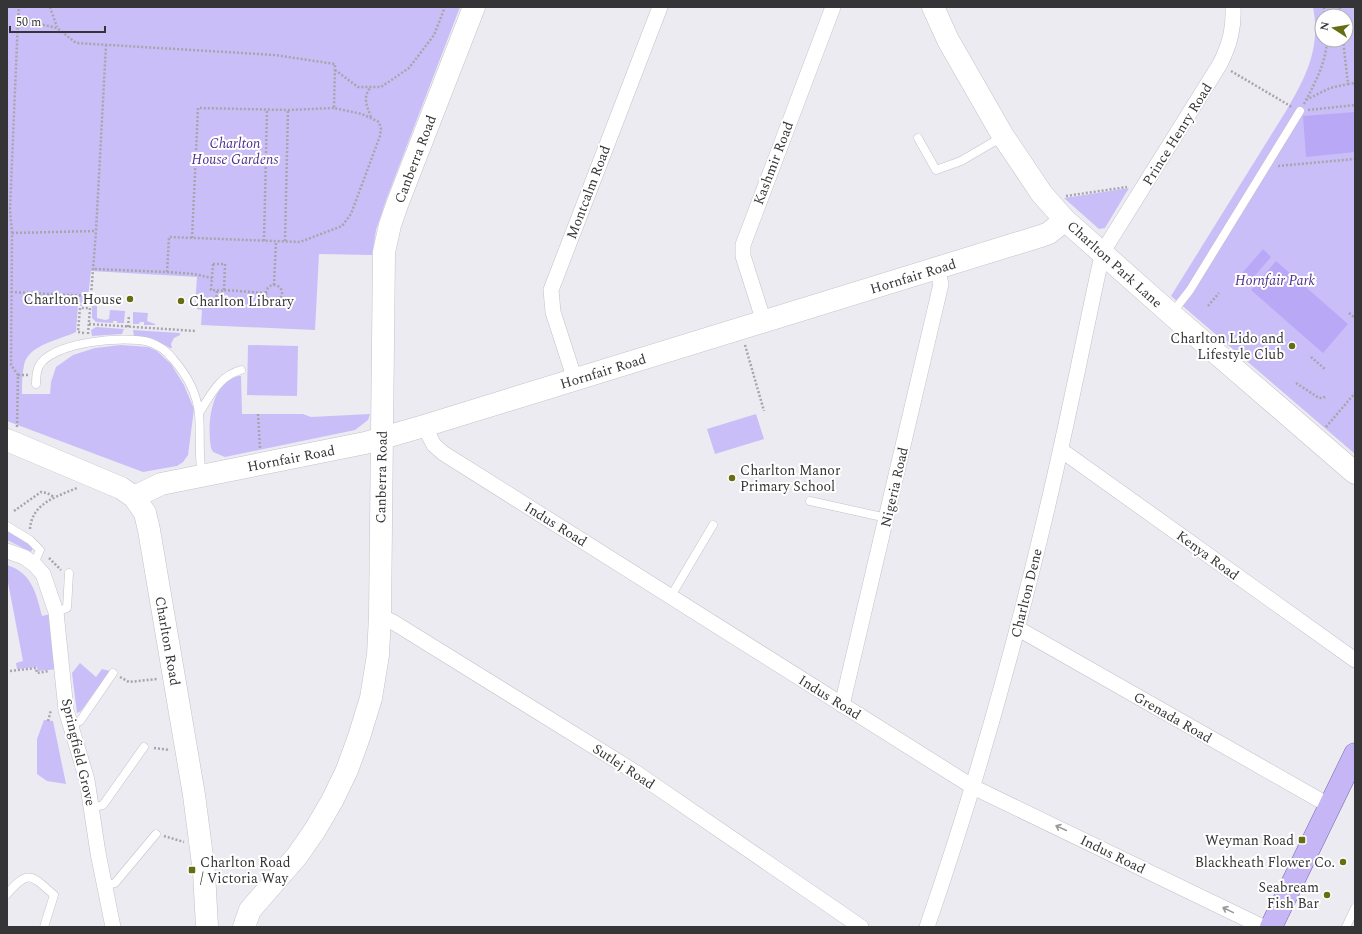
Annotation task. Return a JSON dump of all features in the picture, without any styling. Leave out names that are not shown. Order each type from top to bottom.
[{"type":"main road","points":[[1271,927],[1330,806],[1353,765]]},
{"type":"street","name":"Canberra Road","points":[[244,927],[250,910],[297,856],[315,830],[332,801],[347,770],[371,698],[378,655],[380,616],[385,245],[398,202],[474,7]]},
{"type":"street","name":"Montcalm Road","points":[[575,380],[553,312],[551,290],[660,7]]},
{"type":"street","name":"Kashmir Road","points":[[764,322],[743,256],[743,245],[833,7]]},
{"type":"street","name":"Charlton Park Lane","points":[[933,7],[948,40],[1003,136],[1042,194],[1065,220],[1355,473]]},
{"type":"street","name":"Prince Henry Road","points":[[1104,254],[1107,245],[1220,64],[1232,37],[1234,23],[1233,7]]},
{"type":"street","name":"Hornfair Road","points":[[134,497],[161,484],[382,438],[424,426],[938,269],[1041,236],[1050,233],[1065,220]]},
{"type":"street","name":"Charlton Dene","points":[[927,927],[973,787],[1017,628],[1061,450],[1100,264],[1104,254]]},
{"type":"street","name":"Nigeria Road","points":[[842,705],[941,284],[938,269]]},
{"type":"street","name":"Indus Road","points":[[424,426],[434,445],[443,453],[973,787],[1263,927]]},
{"type":"street","name":"Charlton Road","points":[[12,435],[121,488],[134,497],[145,513],[165,619],[194,795],[204,872],[207,927]]},
{"type":"street","name":"Kenya Road","points":[[1061,450],[1355,660]]},
{"type":"street","name":"Springfield Grove","points":[[7,551],[24,557],[34,564],[43,574],[56,612],[70,724],[82,758],[92,808],[104,886],[113,927]]},
{"type":"street","name":"Sutlej Road","points":[[380,616],[393,622],[635,772],[862,927]]},
{"type":"street","name":"Grenada Road","points":[[1017,628],[1330,806]]},
{"type":"lane","points":[[1171,314],[1190,290],[1300,111]]},
{"type":"lane","points":[[918,138],[936,170],[961,161],[1003,136]]},
{"type":"lane","points":[[36,384],[39,366],[44,360],[65,349],[88,343],[109,340],[149,342],[166,351],[180,367],[188,380],[199,413],[199,457],[202,476]]},
{"type":"lane","points":[[199,413],[224,378],[232,372],[241,370]]},
{"type":"lane","points":[[810,501],[887,518]]},
{"type":"lane","points":[[671,596],[713,525]]},
{"type":"lane","points":[[7,526],[30,540],[40,550],[34,564]]},
{"type":"lane","points":[[56,612],[68,608],[69,573]]},
{"type":"lane","points":[[70,724],[80,721],[113,673]]},
{"type":"lane","points":[[92,808],[103,805],[144,747]]},
{"type":"lane","points":[[104,886],[116,883],[156,834]]},
{"type":"lane","points":[[7,894],[19,880],[26,877],[34,878],[54,894],[44,927]]},
{"type":"lane","points":[[1346,927],[1355,908]]},
{"type":"path","points":[[12,435],[18,375],[11,366],[12,233],[10,209],[19,7]]},
{"type":"path","points":[[50,7],[57,28]]},
{"type":"path","points":[[335,69],[358,87],[381,86],[409,68],[434,35],[445,7]]},
{"type":"path","points":[[18,19],[57,28],[76,43],[275,55],[335,64],[334,108]]},
{"type":"path","points":[[88,330],[90,296],[94,269],[106,45]]},
{"type":"path","points":[[1300,111],[1324,60],[1326,48]]},
{"type":"path","points":[[1344,48],[1348,84]]},
{"type":"path","points":[[1228,68],[1300,111],[1355,105]]},
{"type":"path","points":[[1306,100],[1330,88],[1355,83]]},
{"type":"path","points":[[371,117],[365,103],[367,92],[372,87]]},
{"type":"path","points":[[167,272],[169,237],[192,238],[264,241],[276,241],[285,242],[300,242],[342,226],[351,214],[380,136],[381,129],[379,122],[371,117],[334,108],[267,110],[198,108],[192,238]]},
{"type":"path","points":[[264,241],[267,110]]},
{"type":"path","points":[[285,242],[288,110]]},
{"type":"path","points":[[1266,167],[1355,159]]},
{"type":"path","points":[[1060,197],[1134,186]]},
{"type":"path","points":[[12,233],[96,231]]},
{"type":"path","points":[[274,285],[276,241]]},
{"type":"path","points":[[224,290],[225,264],[213,264],[211,290],[266,293]]},
{"type":"path","points":[[94,269],[194,274],[212,278]]},
{"type":"path","points":[[266,293],[268,288],[274,285]]},
{"type":"path","points":[[266,293],[270,300],[275,301],[280,298],[282,291],[279,287],[274,285]]},
{"type":"path","points":[[216,306],[217,290]]},
{"type":"path","points":[[11,292],[90,296]]},
{"type":"path","points":[[1208,306],[1219,293]]},
{"type":"path","points":[[78,332],[80,308],[89,308]]},
{"type":"path","points":[[1350,313],[1355,318]]},
{"type":"path","points":[[128,328],[129,316]]},
{"type":"path","points":[[89,324],[128,328],[196,331]]},
{"type":"path","points":[[744,342],[764,411]]},
{"type":"path","points":[[1311,357],[1326,370]]},
{"type":"path","points":[[1296,383],[1319,398],[1326,396]]},
{"type":"path","points":[[1315,439],[1355,393]]},
{"type":"path","points":[[258,414],[260,452]]},
{"type":"path","points":[[30,540],[31,520],[46,501],[78,488]]},
{"type":"path","points":[[14,511],[42,492],[47,492],[54,497]]},
{"type":"path","points":[[50,559],[64,572],[69,573]]},
{"type":"path","points":[[10,671],[36,668],[37,672],[50,671]]},
{"type":"path","points":[[113,673],[129,682],[154,680]]},
{"type":"path","points":[[156,834],[189,843]]},
{"type":"green space","name":"Charlton House Gardens","points":[[7,7],[460,7],[386,200],[376,230],[372,255],[319,254],[315,330],[201,325],[202,310],[197,309],[198,305],[195,305],[197,277],[91,271],[87,306],[78,306],[76,332],[45,344],[31,353],[27,358],[23,372],[22,394],[50,394],[51,382],[56,367],[73,355],[95,348],[121,345],[148,347],[157,351],[171,364],[184,385],[194,409],[188,455],[183,462],[177,466],[143,472],[7,421]]},
{"type":"green space","name":"Hornfair Park","points":[[1313,7],[1355,7],[1355,454],[1171,296],[1286,111],[1300,86],[1310,62],[1314,42],[1314,48],[1354,48],[1354,8],[1314,8],[1314,14]]},
{"type":"green space","points":[[1129,188],[1105,228],[1099,229],[1064,198]]},
{"type":"green space","points":[[92,302],[97,302],[97,318],[105,320],[109,319],[110,310],[125,311],[124,323],[117,323],[117,321],[113,321],[113,323],[96,322],[92,318]]},
{"type":"green space","points":[[133,312],[148,313],[147,321],[155,325],[144,325],[144,322],[133,324]]},
{"type":"green space","points":[[96,327],[124,329],[122,334],[92,336],[91,330]]},
{"type":"green space","points":[[133,330],[180,333],[180,335],[174,338],[171,344],[172,348],[170,348],[153,339],[134,336]]},
{"type":"green space","points":[[248,345],[298,346],[297,396],[247,395]]},
{"type":"green space","points":[[241,376],[242,414],[303,414],[311,417],[370,414],[368,420],[355,430],[225,457],[213,452],[211,448],[210,417],[212,406],[221,387],[229,380]]},
{"type":"green space","points":[[756,414],[764,439],[715,454],[707,429]]},
{"type":"green space","points":[[7,529],[22,538],[33,548],[31,552],[7,540]]},
{"type":"green space","points":[[7,565],[22,573],[32,585],[38,599],[42,616],[51,614],[58,669],[38,671],[37,667],[17,669],[16,663],[23,661],[7,577]]},
{"type":"green space","points":[[80,663],[96,677],[102,669],[110,671],[81,711],[77,713],[72,673]]},
{"type":"green space","points":[[44,720],[53,721],[66,784],[47,781],[37,774],[37,739]]},
{"type":"shaded area","points":[[1355,112],[1355,152],[1306,157],[1303,116]]},
{"type":"shaded area","points":[[1263,249],[1271,257],[1246,286],[1237,279]]},
{"type":"shaded area","points":[[1276,261],[1348,324],[1323,353],[1251,290]]},
{"type":"place","name":"Charlton House","points":[[130,299]]},
{"type":"place","name":"Charlton Library","points":[[181,301]]},
{"type":"place","name":"Charlton Lido and Lifestyle Club","points":[[1292,346]]},
{"type":"place","name":"Charlton Manor Primary School","points":[[732,478]]},
{"type":"place","name":"Weyman Road","points":[[1302,840]]},
{"type":"place","name":"Blackheath Flower Co.","points":[[1343,862]]},
{"type":"place","name":"Charlton Road / Victoria Way","points":[[192,870]]},
{"type":"place","name":"Seabream Fish Bar","points":[[1327,895]]}]
